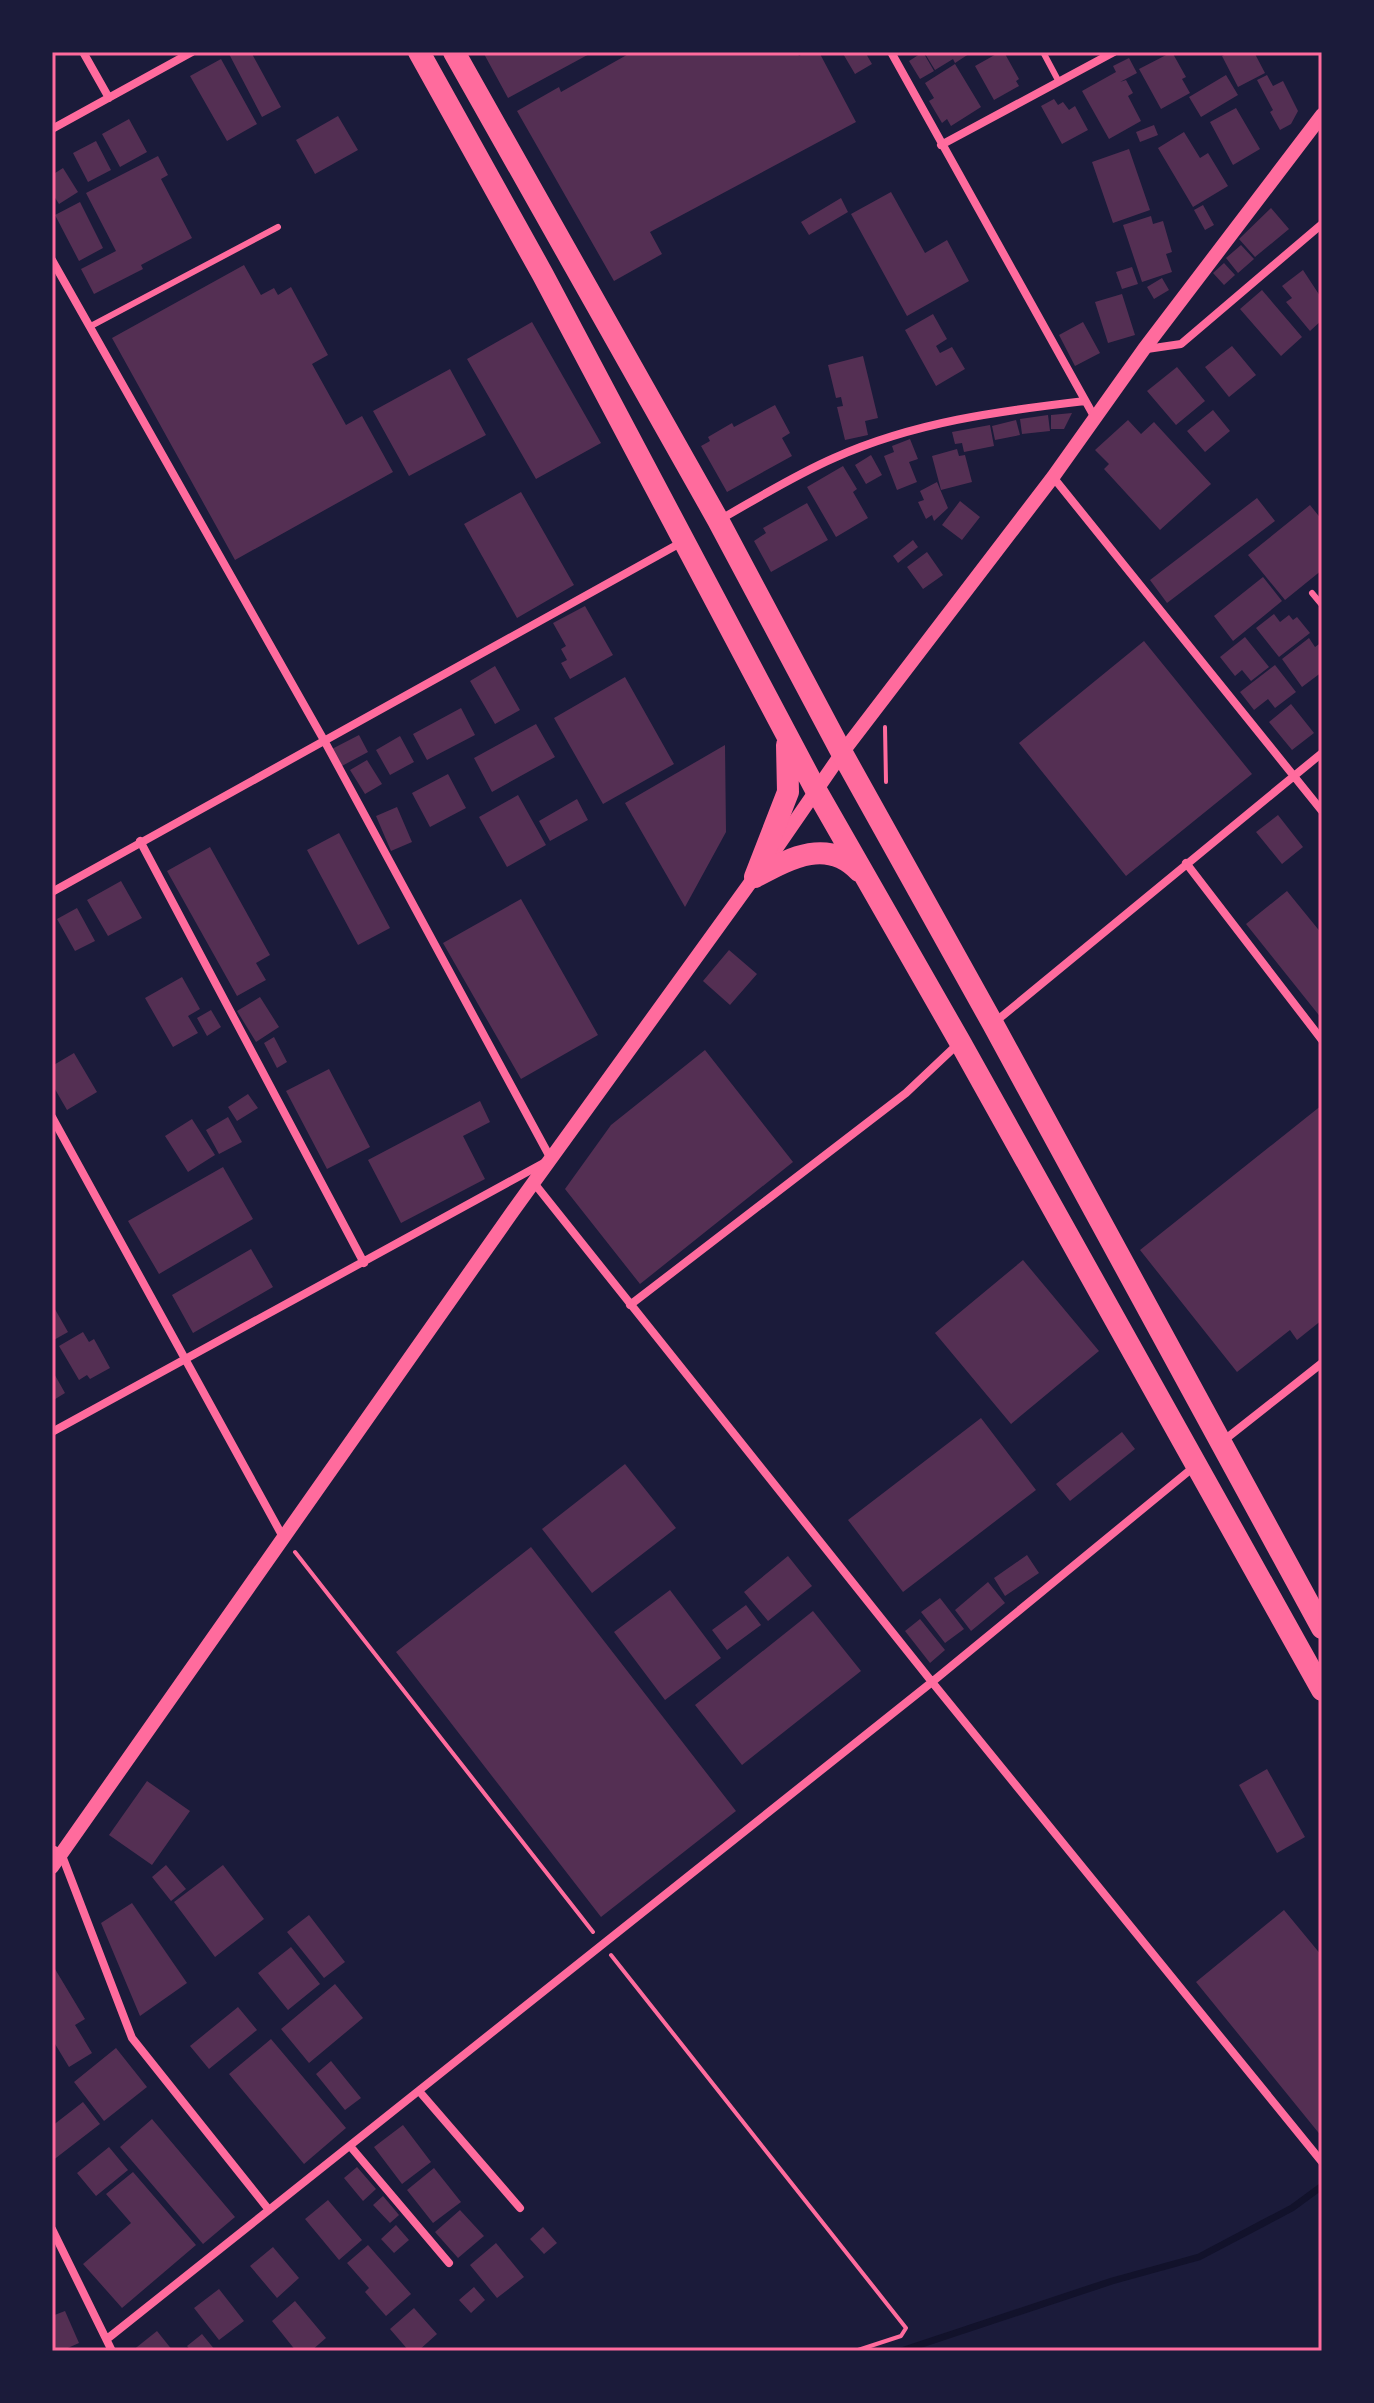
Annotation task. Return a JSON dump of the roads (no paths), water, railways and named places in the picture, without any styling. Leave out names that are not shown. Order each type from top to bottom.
[{"type":"highway","points":[[419,52],[685,540],[817,792],[1322,1690]]},
{"type":"highway","points":[[454,52],[718,520],[842,753],[1322,1628]]},
{"type":"highway","points":[[755,877],[788,792],[789,756],[784,731]]},
{"type":"highway","points":[[755,877],[815,852],[847,861],[867,880]]},
{"type":"street","points":[[83,52],[109,98]]},
{"type":"street","points":[[52,129],[192,52]]},
{"type":"street","points":[[891,52],[1095,418]]},
{"type":"street","points":[[941,145],[1114,52]]},
{"type":"street","points":[[52,1867],[57,1851],[842,753],[1053,477],[1144,349],[1322,115]]},
{"type":"street","points":[[1144,349],[1181,344],[1322,224]]},
{"type":"street","points":[[52,260],[325,742],[551,1159]]},
{"type":"street","points":[[718,520],[834,458],[919,427],[994,411],[1085,401]]},
{"type":"street","points":[[1053,477],[1322,811]]},
{"type":"street","points":[[52,892],[685,540]]},
{"type":"street","points":[[993,1024],[1322,753]]},
{"type":"street","points":[[140,841],[364,1263]]},
{"type":"street","points":[[1186,863],[1322,1040]]},
{"type":"street","points":[[630,1305],[906,1093],[960,1042]]},
{"type":"street","points":[[52,1117],[283,1537]]},
{"type":"street","points":[[52,1432],[551,1159]]},
{"type":"street","points":[[534,1183],[932,1682],[1322,2162]]},
{"type":"street","points":[[1219,1444],[1322,1363]]},
{"type":"street","points":[[107,2339],[932,1682],[1197,1464]]},
{"type":"street","points":[[57,1851],[132,2038],[269,2210]]},
{"type":"street","points":[[419,2091],[520,2208]]},
{"type":"street","points":[[350,2146],[449,2263]]},
{"type":"street","points":[[52,2229],[112,2351]]},
{"type":"lane","points":[[1043,52],[1059,82]]},
{"type":"lane","points":[[91,326],[278,227]]},
{"type":"lane","points":[[1312,593],[1322,605]]},
{"type":"waterway","points":[[901,2351],[1112,2281],[1199,2257],[1292,2208],[1322,2186]]}]
